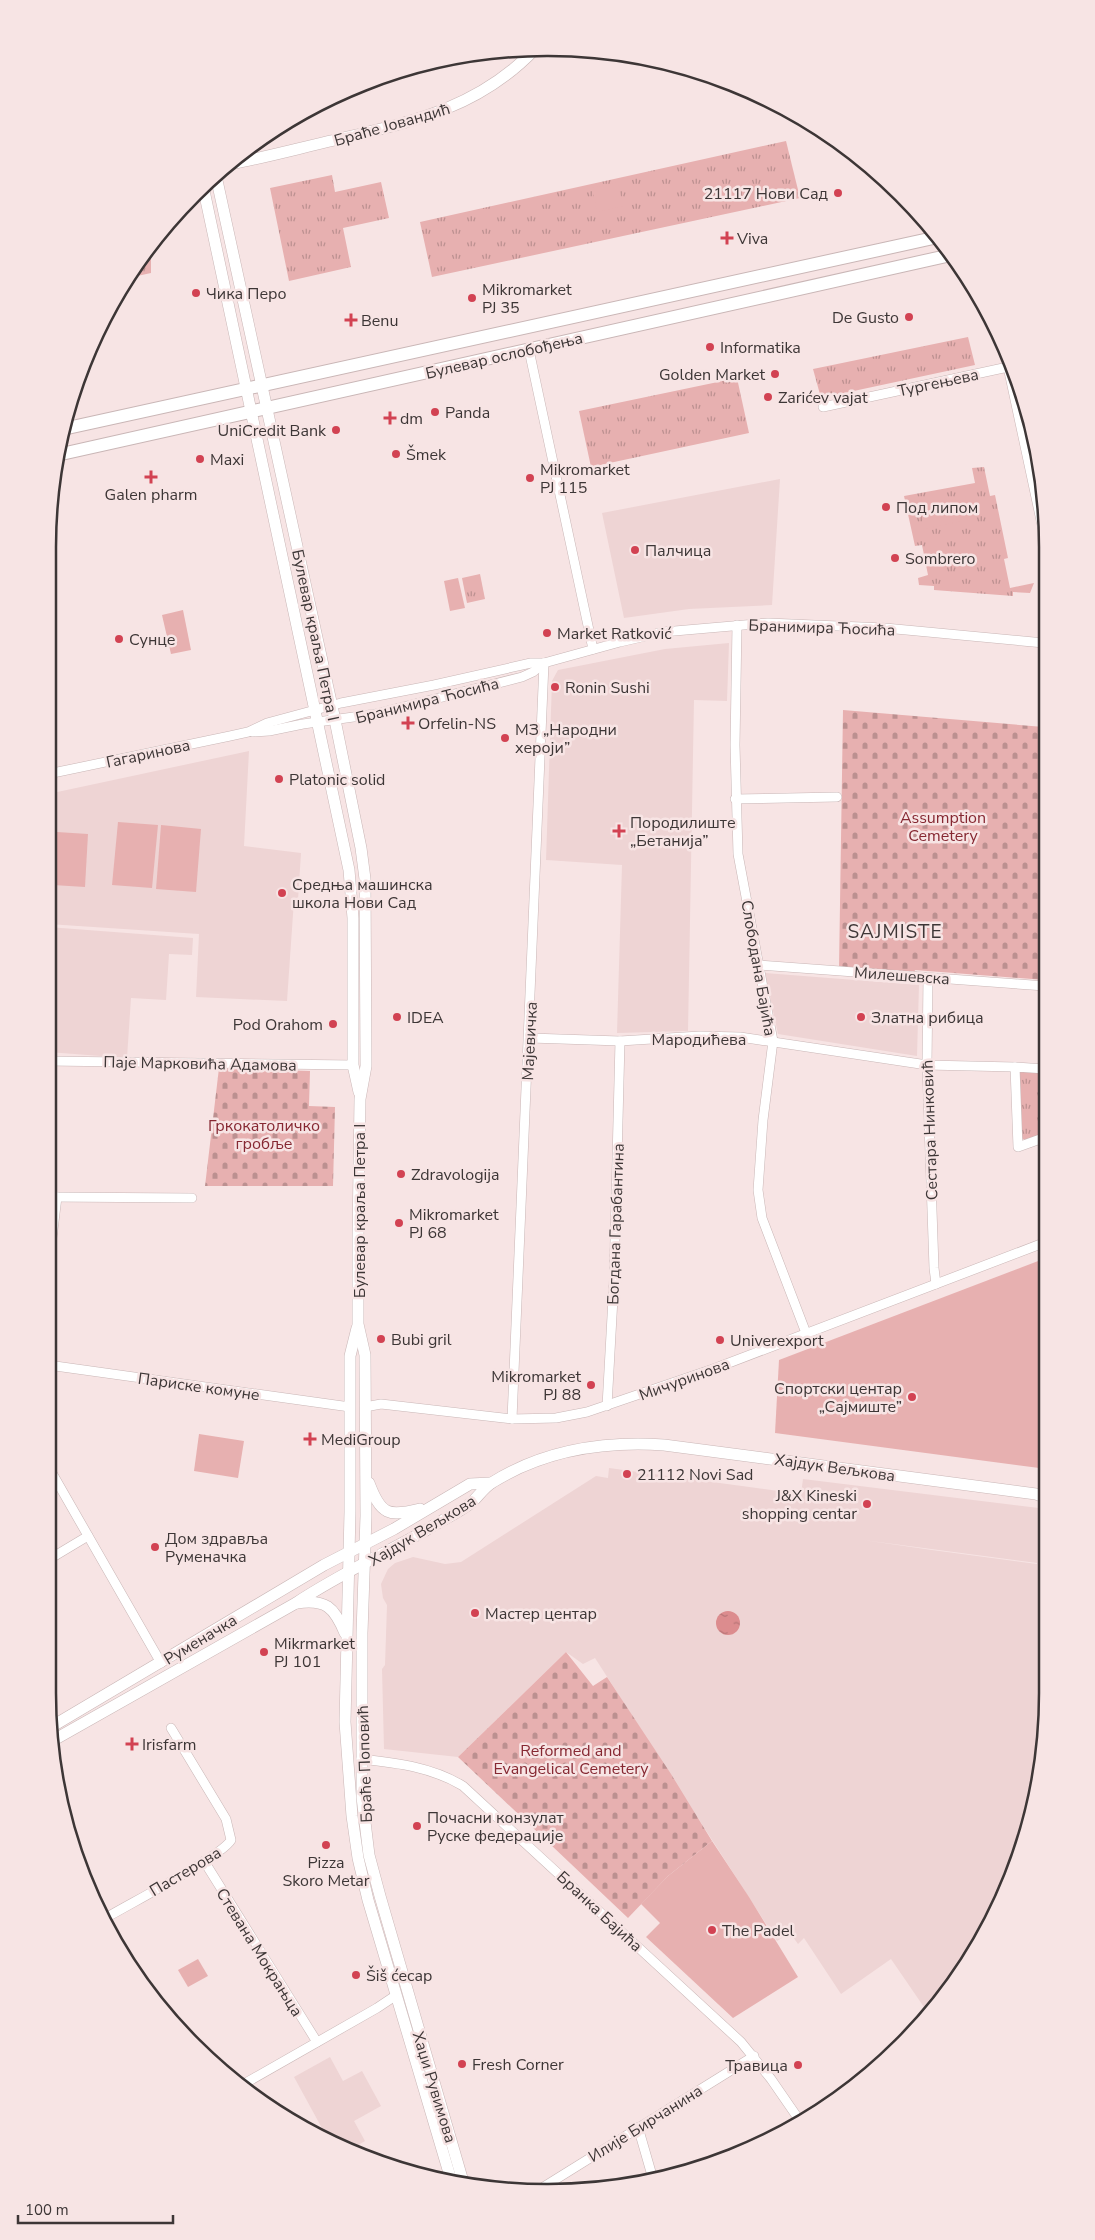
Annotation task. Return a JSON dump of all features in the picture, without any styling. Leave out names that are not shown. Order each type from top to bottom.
[{"type":"main road","name":"Булевар ослобођења","points":[[71,427],[929,239]]},
{"type":"main road","name":"Булевар ослобођења","points":[[66,453],[943,257]]},
{"type":"street","name":"Браће Јовандић","points":[[245,161],[362,134],[450,108],[498,82],[526,57]]},
{"type":"street","name":"Булевар краља Петра I","points":[[218,184],[335,720],[361,848],[365,879],[366,1066],[360,1099],[358,1324],[350,1356],[349,1572]]},
{"type":"street","name":"Булевар краља Петра I","points":[[205,195],[349,870],[352,897],[353,1065],[360,1099]]},
{"type":"street","points":[[529,350],[593,649]]},
{"type":"street","name":"Тургењева","points":[[824,407],[1004,368]]},
{"type":"street","name":"Тургењева","points":[[1013,390],[1037,500]]},
{"type":"street","name":"Бранимира Ћосића","points":[[332,706],[434,686],[531,663],[544,663],[663,632],[737,625],[782,623],[885,628],[1039,643]]},
{"type":"street","name":"Слободана Бајића","points":[[737,625],[735,799],[738,854],[773,1040],[763,1120],[758,1190],[762,1218],[806,1333]]},
{"type":"street","name":"Бранимира Ћосића","points":[[335,720],[375,714],[522,676],[533,672],[544,663]]},
{"type":"street","name":"Мајевичка","points":[[512,1420],[530,1038],[544,663]]},
{"type":"street","name":"Гагаринова","points":[[248,732],[267,723],[332,706]]},
{"type":"street","name":"Гагаринова","points":[[56,772],[248,732],[269,731],[335,720]]},
{"type":"street","points":[[735,799],[837,797]]},
{"type":"street","name":"Милешевска","points":[[758,965],[1039,986]]},
{"type":"street","name":"Сестара Нинковић","points":[[928,977],[927,1064],[936,1284]]},
{"type":"street","name":"Мародићева","points":[[530,1038],[620,1041],[700,1036],[773,1040],[927,1064],[1039,1070]]},
{"type":"street","name":"Богдана Гарабантина","points":[[607,1406],[614,1280],[620,1041]]},
{"type":"street","name":"Паје Марковића Адамова","points":[[56,1061],[353,1065]]},
{"type":"street","points":[[1015,1070],[1018,1147],[1039,1140]]},
{"type":"street","points":[[56,1206],[57,1198],[192,1198]]},
{"type":"street","name":"Мичуринова","points":[[365,1407],[381,1404],[512,1420],[556,1418],[607,1406],[1039,1245]]},
{"type":"street","name":"Булевар краља Петра I","points":[[358,1324],[366,1355],[364,1564]]},
{"type":"street","name":"Париске комуне","points":[[56,1366],[350,1406]]},
{"type":"street","name":"Хајдук Вељкова","points":[[349,1572],[469,1504],[491,1483],[553,1455],[589,1446],[630,1443],[694,1448],[1039,1494]]},
{"type":"street","points":[[366,1475],[376,1502],[384,1511],[396,1514],[434,1505]]},
{"type":"street","points":[[56,1480],[161,1663]]},
{"type":"street","name":"Хајдук Вељкова","points":[[349,1552],[470,1484],[491,1483]]},
{"type":"street","points":[[56,1555],[88,1536]]},
{"type":"street","name":"Руменачка","points":[[57,1724],[349,1552]]},
{"type":"street","name":"Браће Поповић","points":[[364,1564],[361,1759],[363,1814],[369,1855],[406,1989]]},
{"type":"street","name":"Руменачка","points":[[58,1738],[349,1572]]},
{"type":"street","name":"Браће Поповић","points":[[349,1572],[345,1722],[352,1816],[358,1858],[396,1996]]},
{"type":"street","points":[[296,1603],[316,1601],[329,1606],[338,1617],[347,1637]]},
{"type":"street","name":"Пастерова","points":[[110,1916],[204,1861],[227,1846],[231,1840],[226,1819],[171,1728]]},
{"type":"street","name":"Бранка Бајића","points":[[361,1759],[413,1766],[448,1776],[463,1786],[741,2042],[754,2056],[796,2116]]},
{"type":"street","name":"Стевана Мокрањца","points":[[204,1861],[317,2042]]},
{"type":"street","name":"Хаџи Рувимова","points":[[406,1989],[461,2176]]},
{"type":"street","points":[[248,2082],[396,1996]]},
{"type":"street","name":"Хаџи Рувимова","points":[[396,1996],[449,2173]]},
{"type":"street","name":"Илије Бирчанина","points":[[548,2184],[754,2056]]},
{"type":"street","points":[[638,2127],[651,2172]]},
{"type":"shaded area","points":[[780,479],[772,605],[689,609],[624,618],[602,513]]},
{"type":"shaded area","name":"Породилиште „Бетанија”","points":[[729,643],[727,701],[694,700],[688,1031],[617,1033],[622,865],[546,860],[552,681],[558,670],[665,649]]},
{"type":"shaded area","points":[[249,751],[244,846],[301,853],[298,900],[294,900],[287,1001],[196,997],[199,934],[56,925],[56,792]]},
{"type":"shaded area","points":[[56,928],[193,938],[192,955],[169,954],[166,1000],[131,998],[127,1058],[56,1053]]},
{"type":"shaded area","points":[[765,973],[919,985],[917,1056],[778,1034]]},
{"type":"shaded area","points":[[609,1468],[801,1494],[803,1479],[1039,1508],[1038,1725],[1035,1757],[1022,1820],[1013,1850],[988,1910],[956,1965],[924,2007],[891,1959],[841,1994],[804,1938],[798,1944],[790,1933],[777,1941],[595,1658],[583,1664],[566,1652],[458,1757],[384,1749],[382,1669],[385,1665],[387,1605],[383,1598],[381,1584],[388,1569],[395,1563],[413,1557],[445,1564],[461,1562],[596,1476],[608,1478]],"holes":[[[863,1540],[1037,1563],[932,1550]]]},
{"type":"shaded area","points":[[330,2057],[343,2081],[362,2071],[381,2106],[354,2121],[365,2141],[358,2145],[322,2129],[294,2077]]},
{"type":"green space","points":[[786,141],[800,198],[432,277],[420,222]]},
{"type":"green space","points":[[332,175],[335,192],[381,182],[389,218],[343,228],[351,267],[289,281],[270,188]]},
{"type":"green space","points":[[618,182],[623,206],[597,212],[592,188]]},
{"type":"green space","points":[[151,258],[151,273],[139,276]]},
{"type":"green space","points":[[968,337],[975,365],[821,398],[813,369]]},
{"type":"green space","points":[[737,378],[749,433],[591,467],[579,411]]},
{"type":"green space","points":[[984,467],[990,496],[995,495],[1008,558],[1004,559],[1010,588],[1034,583],[1030,593],[1013,592],[1013,596],[934,590],[934,586],[919,585],[918,578],[928,575],[922,545],[915,546],[904,496],[975,483],[972,468]]},
{"type":"green space","points":[[957,499],[962,521],[924,529],[920,507]]},
{"type":"green space","points":[[480,574],[485,599],[467,603],[462,578]]},
{"type":"green space","points":[[458,578],[465,608],[450,611],[444,581]]},
{"type":"green space","points":[[183,610],[191,650],[171,654],[162,615]]},
{"type":"green space","name":"Assumption Cemetery","points":[[843,710],[1039,727],[1039,980],[915,970],[914,974],[839,969]]},
{"type":"green space","points":[[118,822],[158,825],[152,888],[112,885]]},
{"type":"green space","points":[[161,825],[201,829],[196,892],[156,889]]},
{"type":"green space","points":[[57,832],[88,834],[85,887],[56,885]]},
{"type":"green space","points":[[1015,1067],[1039,1069],[1039,1138],[1025,1140],[1021,1138]]},
{"type":"green space","name":"Гркокатоличко гробље","points":[[219,1068],[310,1071],[309,1106],[335,1107],[333,1186],[205,1186]]},
{"type":"green space","name":"Спортски центар „Сајмиште”","points":[[1039,1261],[1039,1468],[775,1433],[779,1360]]},
{"type":"green space","points":[[199,1434],[244,1441],[238,1478],[194,1471]]},
{"type":"green space","name":"Reformed and Evangelical Cemetery","points":[[566,1652],[593,1686],[607,1677],[671,1774],[712,1841],[668,1876],[628,1918],[458,1757]]},
{"type":"green space","name":"The Padel","points":[[712,1841],[798,1977],[733,2018],[646,1937],[660,1923],[641,1904],[668,1876]]},
{"type":"green space","points":[[198,1959],[208,1976],[188,1987],[178,1970]]},
{"type":"water","points":[[728,1611],[733,1612],[739,1618],[739,1628],[733,1634],[728,1635],[723,1634],[717,1628],[716,1623],[717,1618],[723,1612]]},
{"type":"place","name":"21117 Нови Сад","points":[[838,193]]},
{"type":"place","name":"Viva","points":[[727,238]]},
{"type":"place","name":"Чика Перо","points":[[196,293]]},
{"type":"place","name":"Mikromarket PJ 35","points":[[472,298]]},
{"type":"place","name":"De Gusto","points":[[909,317]]},
{"type":"place","name":"Benu","points":[[351,320]]},
{"type":"place","name":"Informatika","points":[[710,347]]},
{"type":"place","name":"Golden Market","points":[[775,374]]},
{"type":"place","name":"Zarićev vajat","points":[[768,397]]},
{"type":"place","name":"Panda","points":[[435,412]]},
{"type":"place","name":"dm","points":[[390,418]]},
{"type":"place","name":"UniCredit Bank","points":[[336,430]]},
{"type":"place","name":"Šmek","points":[[396,454]]},
{"type":"place","name":"Maxi","points":[[200,459]]},
{"type":"place","name":"Galen pharm","points":[[151,477]]},
{"type":"place","name":"Mikromarket PJ 115","points":[[530,478]]},
{"type":"place","name":"Под липом","points":[[886,507]]},
{"type":"place","name":"Палчица","points":[[635,550]]},
{"type":"place","name":"Sombrero","points":[[895,558]]},
{"type":"place","name":"Market Ratković","points":[[547,633]]},
{"type":"place","name":"Сунце","points":[[119,639]]},
{"type":"place","name":"Ronin Sushi","points":[[555,687]]},
{"type":"place","name":"Orfelin-NS","points":[[408,723]]},
{"type":"place","name":"МЗ „Народни хероји”","points":[[505,738]]},
{"type":"place","name":"Platonic solid","points":[[279,779]]},
{"type":"place","name":"Породилиште „Бетанија”","points":[[619,831]]},
{"type":"place","name":"Средња машинска школа Нови Сад","points":[[282,893]]},
{"type":"place","name":"IDEA","points":[[397,1017]]},
{"type":"place","name":"Златна рибица","points":[[861,1017]]},
{"type":"place","name":"Pod Orahom","points":[[333,1024]]},
{"type":"place","name":"Zdravologija","points":[[401,1174]]},
{"type":"place","name":"Mikromarket PJ 68","points":[[399,1223]]},
{"type":"place","name":"Bubi gril","points":[[381,1339]]},
{"type":"place","name":"Univerexport","points":[[720,1340]]},
{"type":"place","name":"Mikromarket PJ 88","points":[[591,1385]]},
{"type":"place","name":"Спортски центар „Сајмиште”","points":[[912,1397]]},
{"type":"place","name":"MediGroup","points":[[310,1439]]},
{"type":"place","name":"21112 Novi Sad","points":[[627,1474]]},
{"type":"place","name":"J&X Kineski shopping centar","points":[[867,1504]]},
{"type":"place","name":"Дом здравља Руменачка","points":[[155,1547]]},
{"type":"place","name":"Мастер центар","points":[[475,1613]]},
{"type":"place","name":"Mikrmarket PJ 101","points":[[264,1652]]},
{"type":"place","name":"Irisfarm","points":[[132,1744]]},
{"type":"place","name":"Почасни конзулат Руске федерације","points":[[417,1826]]},
{"type":"place","name":"Pizza Skoro Metar","points":[[326,1845]]},
{"type":"place","name":"The Padel","points":[[712,1930]]},
{"type":"place","name":"Šiš ćecap","points":[[356,1975]]},
{"type":"place","name":"Fresh Corner","points":[[462,2064]]},
{"type":"place","name":"Травица","points":[[798,2065]]},
{"type":"district","name":"SAJMISTE","points":[[895,931]]}]
